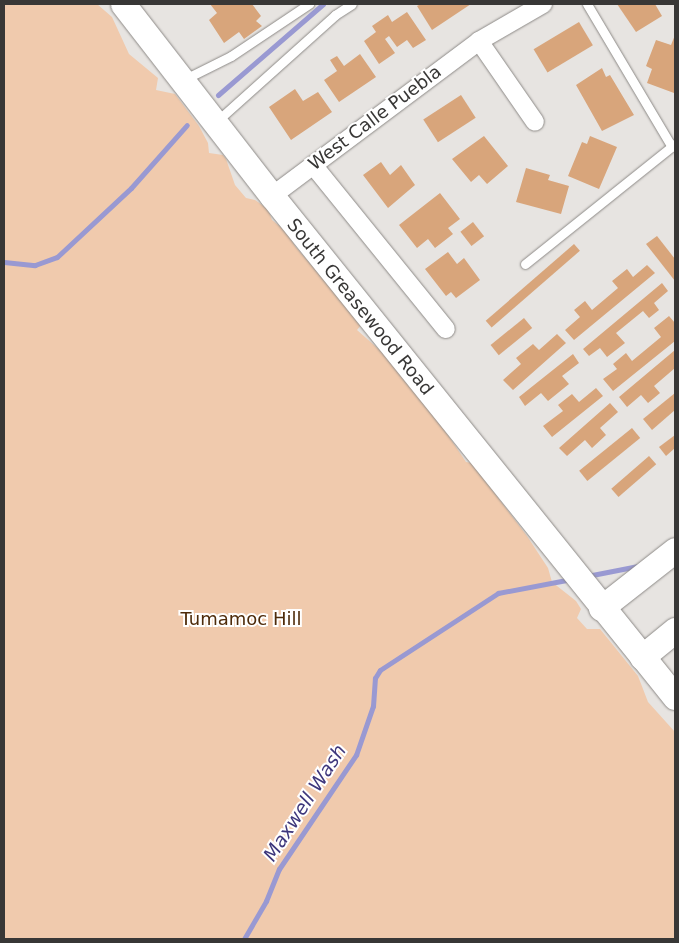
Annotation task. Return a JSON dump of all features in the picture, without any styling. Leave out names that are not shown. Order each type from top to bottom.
[{"type":"main road","name":"South Greasewood Road","points":[[130,6],[182,80],[272,196],[601,608],[675,697]]},
{"type":"main road","points":[[601,608],[675,550]]},
{"type":"main road","points":[[642,657],[675,630]]},
{"type":"street","name":"West Calle Puebla","points":[[272,196],[479,41],[543,4]]},
{"type":"street","points":[[479,41],[535,122]]},
{"type":"street","points":[[313,165],[446,328]]},
{"type":"lane","points":[[182,80],[231,56],[310,4]]},
{"type":"lane","points":[[215,122],[335,15],[352,4]]},
{"type":"lane","points":[[525,264],[673,146],[587,4]]},
{"type":"green space","name":"Tumamoc Hill","points":[[4,4],[97,4],[112,17],[129,54],[158,78],[156,90],[175,94],[199,126],[208,143],[209,153],[223,155],[235,185],[246,198],[255,200],[268,209],[272,220],[287,232],[295,246],[362,324],[357,330],[383,353],[444,429],[466,462],[472,463],[527,536],[548,568],[552,582],[576,601],[581,609],[577,618],[587,629],[600,629],[638,676],[648,702],[675,732],[675,939],[4,939]]},
{"type":"building","points":[[210,4],[252,4],[261,16],[256,21],[262,26],[244,39],[239,32],[224,43],[209,20],[217,13]]},
{"type":"building","points":[[421,4],[471,4],[432,30],[417,6]]},
{"type":"building","points":[[617,4],[655,4],[662,16],[636,32]]},
{"type":"building","points":[[407,12],[426,40],[413,48],[407,40],[397,47],[389,36],[385,39],[395,53],[379,64],[364,41],[376,32],[372,26],[388,15],[392,22]]},
{"type":"building","points":[[579,22],[593,45],[547,72],[534,49]]},
{"type":"building","points":[[675,35],[674,93],[647,83],[652,69],[646,66],[656,40],[671,45]]},
{"type":"building","points":[[360,54],[376,77],[339,102],[324,80],[337,71],[330,60],[337,56],[344,66]]},
{"type":"building","points":[[602,68],[606,77],[610,75],[634,115],[602,131],[576,85]]},
{"type":"building","points":[[295,89],[303,101],[318,92],[332,112],[291,140],[269,107]]},
{"type":"building","points":[[461,95],[476,118],[438,142],[423,120]]},
{"type":"building","points":[[484,136],[508,166],[487,184],[479,175],[471,182],[452,159]]},
{"type":"building","points":[[590,136],[617,147],[599,189],[568,176],[582,142],[587,144]]},
{"type":"building","points":[[381,162],[390,175],[401,165],[415,185],[388,208],[363,175]]},
{"type":"building","points":[[526,168],[550,175],[548,180],[569,186],[561,214],[516,202]]},
{"type":"building","points":[[440,193],[460,219],[448,228],[453,234],[435,248],[428,239],[417,248],[399,225]]},
{"type":"building","points":[[473,222],[484,236],[471,246],[460,232]]},
{"type":"building","points":[[657,236],[675,259],[675,281],[646,244]]},
{"type":"building","points":[[574,244],[580,251],[492,328],[486,321]]},
{"type":"building","points":[[448,252],[457,264],[464,258],[480,280],[456,298],[451,292],[446,296],[425,269]]},
{"type":"building","points":[[647,265],[655,273],[574,340],[565,330],[580,317],[574,310],[585,301],[592,310],[618,288],[612,281],[627,269],[633,277]]},
{"type":"building","points":[[662,283],[668,291],[654,303],[659,310],[649,318],[643,311],[616,333],[625,343],[607,357],[600,348],[589,356],[583,349]]},
{"type":"building","points":[[669,316],[675,323],[675,341],[613,391],[603,379],[617,369],[613,364],[626,353],[632,361],[661,337],[654,328]]},
{"type":"building","points":[[524,318],[532,328],[499,355],[491,345]]},
{"type":"building","points":[[557,334],[566,343],[513,390],[503,380],[521,364],[516,358],[533,344],[539,350]]},
{"type":"building","points":[[675,350],[675,368],[654,386],[660,393],[648,403],[641,395],[627,407],[619,397]]},
{"type":"building","points":[[573,354],[579,363],[562,376],[569,384],[548,401],[541,393],[525,406],[519,397]]},
{"type":"building","points":[[596,388],[603,396],[552,437],[543,426],[563,411],[558,405],[572,394],[579,402]]},
{"type":"building","points":[[675,393],[675,410],[652,430],[643,419]]},
{"type":"building","points":[[610,403],[618,412],[600,428],[606,435],[592,448],[585,440],[567,456],[559,448]]},
{"type":"building","points":[[632,428],[640,438],[587,481],[579,471]]},
{"type":"building","points":[[675,435],[675,448],[666,456],[659,447]]},
{"type":"building","points":[[649,456],[656,464],[618,497],[611,489]]},
{"type":"waterway","points":[[218,95],[323,4]]},
{"type":"waterway","points":[[4,262],[35,265],[57,257],[131,188],[187,125]]},
{"type":"waterway","name":"Maxwell Wash","points":[[587,576],[638,566]]},
{"type":"waterway","name":"Maxwell Wash","points":[[244,939],[266,901],[279,869],[356,755],[373,706],[375,678],[380,670],[498,593],[572,579]]}]
